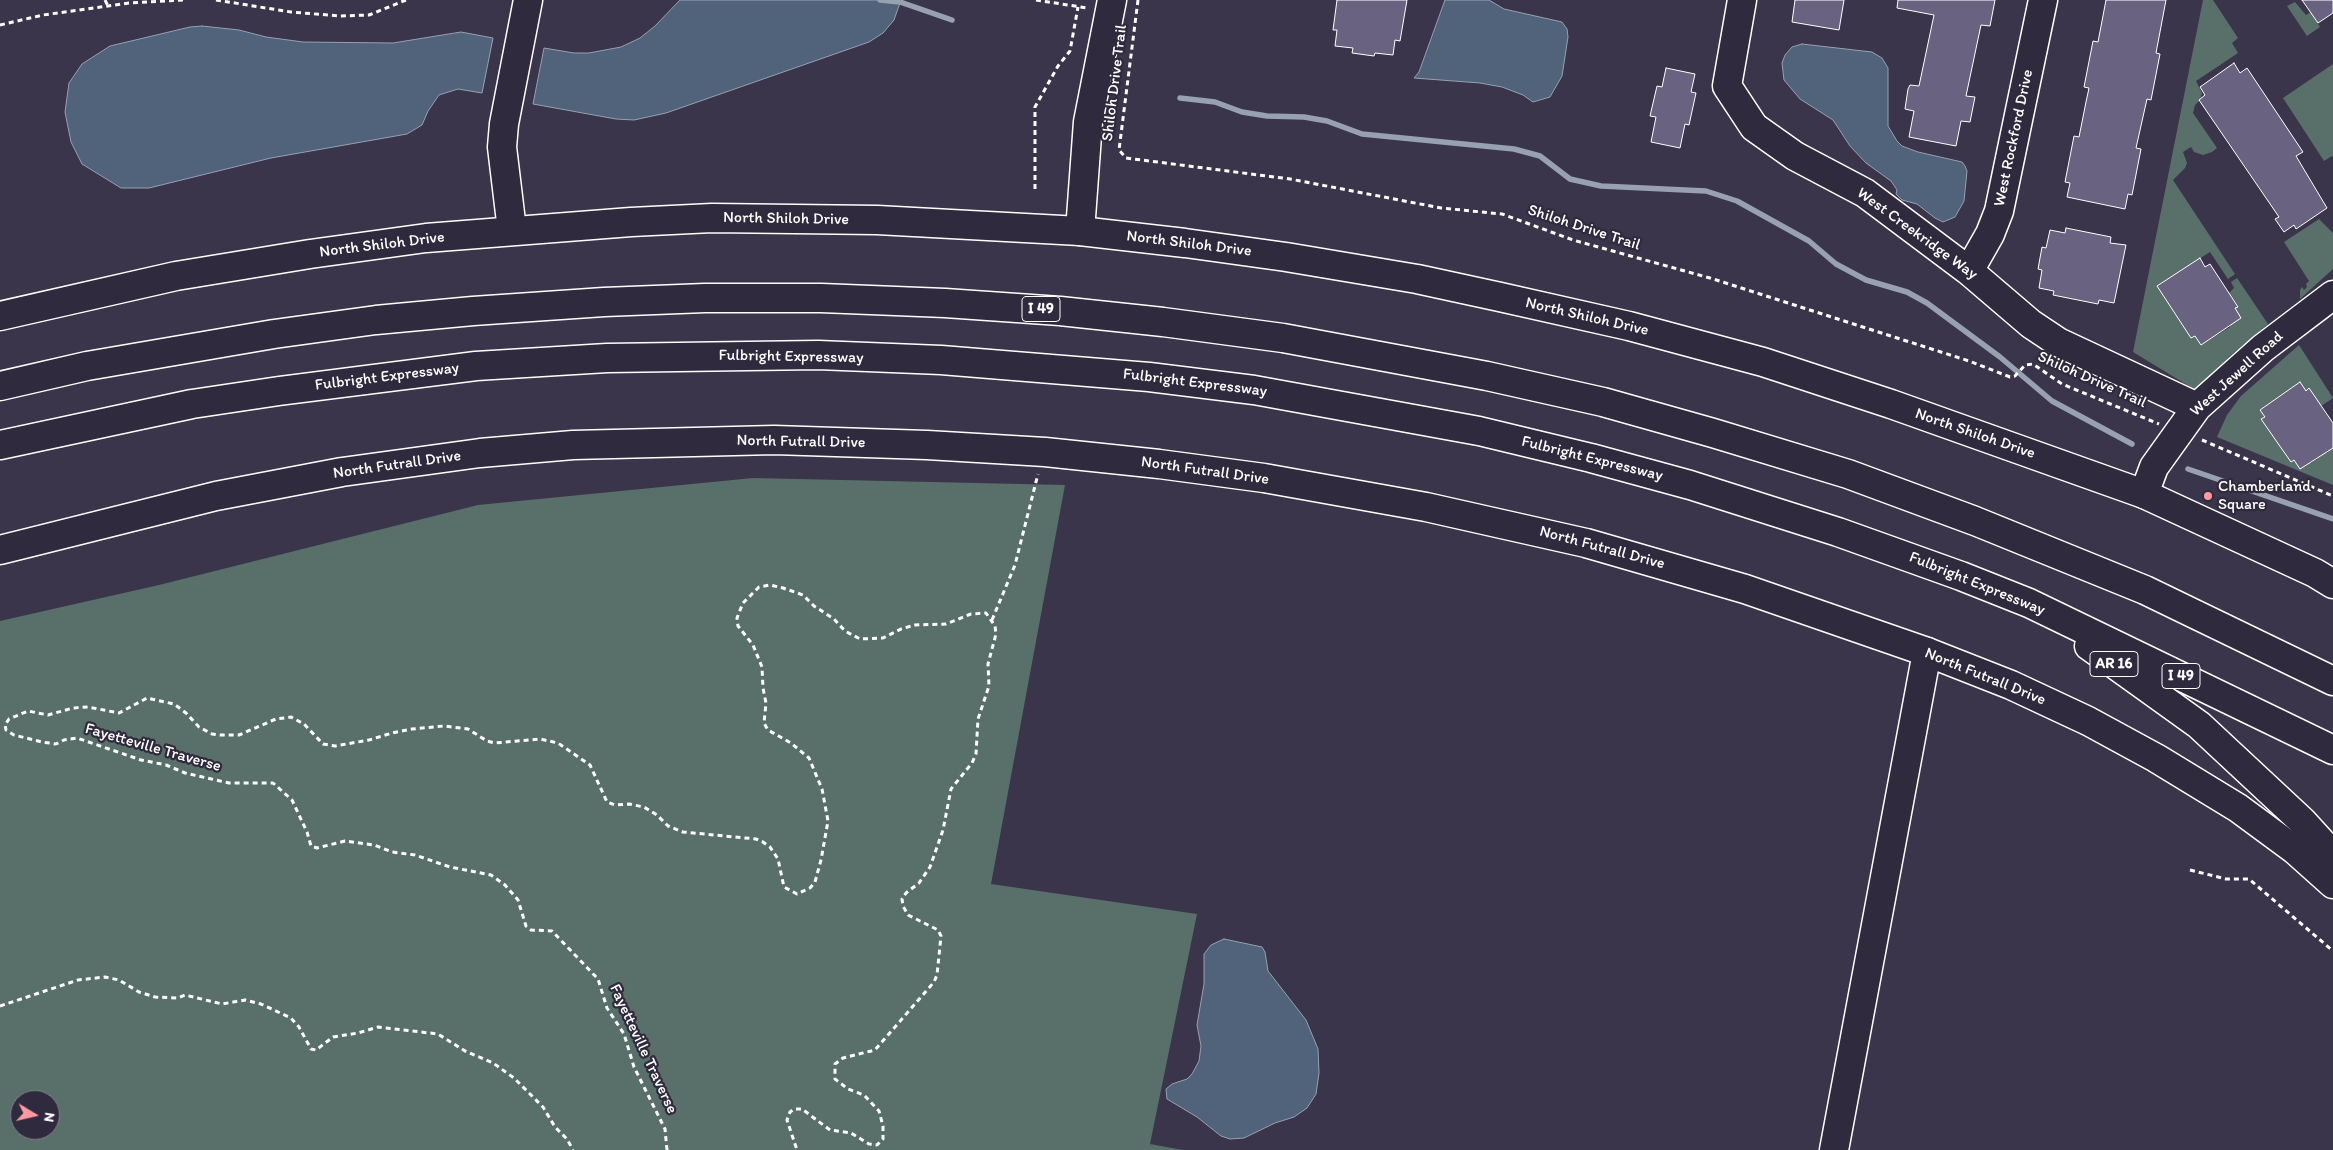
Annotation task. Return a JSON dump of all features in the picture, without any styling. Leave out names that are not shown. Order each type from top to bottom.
[{"type":"main road","points":[[512,230],[502,147],[504,124],[528,0]]},
{"type":"main road","name":"West Creekridge Way","points":[[1742,0],[1727,86],[1754,128],[1795,156],[1865,193],[1969,270],[2031,324],[2058,342],[2197,407]]},
{"type":"main road","name":"West Rockford Drive","points":[[1969,270],[1990,234],[1999,211],[2042,0]]},
{"type":"main road","points":[[1080,231],[1088,122],[1111,6]]},
{"type":"main road","name":"North Shiloh Drive","points":[[0,316],[205,271],[426,238],[512,230],[712,218],[877,220],[1080,231],[1286,257],[1417,280],[1629,326],[1763,362],[1900,407],[2144,494],[2315,573],[2333,584]]},
{"type":"main road","name":"West Jewell Road","points":[[2144,494],[2154,467],[2197,407],[2263,348],[2333,295]]},
{"type":"main road","name":"I 49","points":[[0,386],[87,366],[274,334],[376,320],[473,311],[613,302],[705,298],[917,302],[1060,311],[1172,323],[1283,338],[1487,376],[1603,402],[1731,438],[1848,474],[1975,521],[2145,590],[2333,681]]},
{"type":"main road","name":"Fulbright Expressway","points":[[0,445],[192,404],[278,391],[476,366],[607,358],[818,355],[941,360],[1056,368],[1254,390],[1470,429],[1582,456],[1690,485],[1838,532],[1962,576],[2029,603],[2333,750]]},
{"type":"main road","name":"North Futrall Drive","points":[[0,550],[216,496],[342,472],[471,454],[573,445],[774,440],[927,445],[1045,452],[1159,464],[1274,480],[1426,507],[1586,543],[1665,564],[1826,616],[1927,652],[2011,685],[2088,721],[2156,758],[2238,808],[2296,850],[2333,884]]},
{"type":"main road","name":"AR 16","points":[[2029,603],[2199,725],[2302,821],[2333,855]]},
{"type":"main road","points":[[1834,1150],[1927,652]]},
{"type":"path","points":[[105,0],[108,6]]},
{"type":"path","points":[[0,25],[43,15],[108,6],[184,0]]},
{"type":"path","points":[[216,0],[291,12],[340,16],[370,15],[406,0]]},
{"type":"path","points":[[1036,0],[1078,7],[1111,6]]},
{"type":"path","name":"Shiloh Drive Trail","points":[[1138,0],[1118,150],[1126,158],[1290,178],[1442,208],[1502,214],[1573,240],[1719,280],[1969,361],[2010,377],[2015,376],[2025,365],[2033,364],[2062,384],[2164,426]]},
{"type":"path","points":[[1034,189],[1035,107],[1058,66],[1070,51],[1078,7]]},
{"type":"path","points":[[2211,443],[2333,496]]},
{"type":"path","points":[[797,1150],[787,1120],[790,1112],[794,1109],[802,1109],[830,1130],[851,1133],[869,1144],[877,1145],[883,1139],[883,1126],[879,1111],[864,1095],[848,1089],[835,1079],[836,1064],[842,1058],[875,1050],[934,982],[937,975],[941,936],[938,930],[924,921],[908,915],[903,906],[902,899],[906,893],[919,883],[930,868],[943,830],[951,788],[972,763],[976,754],[978,719],[989,686],[988,664],[996,634],[992,620],[1015,565],[1039,469]]},
{"type":"path","name":"Fayetteville Traverse","points":[[668,1150],[666,1129],[634,1066],[624,1034],[607,1008],[598,979],[552,931],[531,930],[526,926],[518,900],[506,885],[490,875],[450,867],[415,854],[392,852],[374,845],[344,841],[317,848],[311,846],[307,832],[292,800],[273,783],[229,783],[141,760],[78,738],[49,744],[14,735],[6,730],[5,725],[15,716],[28,711],[48,715],[73,708],[88,707],[119,713],[147,698],[174,704],[186,713],[199,727],[212,734],[220,735],[239,735],[276,719],[291,717],[304,724],[323,744],[335,746],[369,740],[398,731],[444,726],[468,729],[487,741],[495,743],[540,739],[558,743],[590,765],[607,802],[615,805],[636,804],[644,807],[668,826],[683,832],[756,839],[763,842],[770,847],[778,859],[784,887],[797,894],[804,892],[815,882],[825,845],[828,821],[822,789],[809,758],[791,743],[768,730],[764,723],[766,703],[762,688],[762,667],[753,644],[738,626],[737,618],[743,603],[759,587],[770,585],[783,588],[803,595],[845,630],[860,639],[883,638],[915,625],[946,624],[971,614],[986,613],[992,620]]},
{"type":"path","points":[[2190,870],[2226,879],[2249,880],[2333,951]]},
{"type":"path","points":[[0,1006],[78,980],[105,978],[118,980],[139,992],[155,997],[178,998],[185,995],[222,1004],[245,1000],[261,1004],[291,1018],[299,1027],[311,1049],[316,1050],[333,1037],[358,1033],[378,1027],[438,1034],[465,1051],[494,1063],[514,1078],[543,1107],[555,1127],[567,1139],[573,1150]]},
{"type":"green space","points":[[2203,0],[2213,0],[2238,38],[2232,43],[2238,53],[2196,81],[2202,93],[2193,113],[2217,148],[2203,155],[2194,152],[2191,147],[2183,152],[2187,163],[2185,168],[2173,180],[2235,274],[2228,279],[2210,252],[2157,286],[2191,338],[2195,336],[2201,345],[2230,327],[2235,308],[2238,306],[2229,293],[2234,288],[2231,282],[2237,278],[2268,324],[2230,356],[2197,391],[2133,352]]},
{"type":"green space","points":[[2295,2],[2306,15],[2311,12],[2320,27],[2307,36],[2287,6]]},
{"type":"green space","points":[[2333,64],[2333,157],[2324,161],[2283,98]]},
{"type":"green space","points":[[2319,219],[2333,233],[2333,269],[2300,299],[2300,290],[2302,287],[2304,290],[2307,287],[2306,284],[2309,281],[2284,242]]},
{"type":"green space","points":[[2299,345],[2333,398],[2321,406],[2309,389],[2306,391],[2300,382],[2260,410],[2265,417],[2262,419],[2291,462],[2294,460],[2311,463],[2333,447],[2333,485],[2217,437],[2227,415],[2241,396]]},
{"type":"green space","points":[[753,478],[1065,485],[991,884],[1197,914],[1150,1144],[1183,1150],[0,1150],[0,621],[159,585],[478,505]]},
{"type":"water","points":[[680,0],[901,0],[894,20],[883,33],[869,42],[666,113],[634,120],[616,119],[533,104],[544,48],[574,53],[589,53],[621,47],[640,38],[655,26]]},
{"type":"water","points":[[1445,0],[1489,0],[1504,9],[1562,22],[1567,29],[1568,37],[1562,76],[1550,97],[1533,102],[1523,95],[1502,87],[1480,83],[1414,78],[1419,72]]},
{"type":"water","points":[[202,26],[239,30],[266,37],[303,42],[393,43],[461,32],[493,38],[482,93],[458,89],[439,95],[428,111],[422,125],[407,134],[271,158],[149,188],[121,188],[82,164],[71,142],[65,112],[69,83],[82,64],[110,46],[190,27]]},
{"type":"water","points":[[1802,44],[1872,52],[1882,58],[1888,68],[1888,126],[1897,141],[1902,146],[1918,152],[1962,162],[1965,166],[1967,171],[1964,201],[1955,217],[1943,222],[1917,204],[1902,200],[1896,194],[1897,190],[1891,181],[1866,163],[1850,146],[1833,120],[1800,99],[1784,80],[1782,63],[1785,55],[1792,47]]},
{"type":"water","points":[[1224,939],[1262,947],[1265,952],[1268,971],[1306,1020],[1318,1049],[1319,1073],[1316,1094],[1307,1108],[1294,1117],[1275,1123],[1244,1138],[1230,1139],[1221,1136],[1197,1117],[1167,1099],[1166,1089],[1172,1084],[1187,1079],[1199,1061],[1201,1046],[1197,1025],[1204,984],[1204,954],[1211,945]]},
{"type":"building","points":[[1337,0],[1407,0],[1400,41],[1395,40],[1393,55],[1375,53],[1374,56],[1352,53],[1353,48],[1335,46],[1337,30],[1333,30]]},
{"type":"building","points":[[1795,0],[1844,0],[1839,30],[1792,22]]},
{"type":"building","points":[[1898,0],[1995,0],[1990,26],[1981,25],[1966,96],[1975,97],[1970,122],[1961,121],[1956,146],[1909,137],[1914,111],[1905,109],[1908,89],[1910,85],[1919,86],[1934,15],[1897,8]]},
{"type":"building","points":[[2106,0],[2166,0],[2156,53],[2160,54],[2151,100],[2147,99],[2136,148],[2141,149],[2132,195],[2128,194],[2125,209],[2067,197],[2070,183],[2065,182],[2074,136],[2079,137],[2089,88],[2084,87],[2093,41],[2098,42]]},
{"type":"building","points":[[2302,0],[2333,0],[2333,13],[2318,23]]},
{"type":"building","points":[[2234,63],[2240,73],[2247,68],[2303,152],[2296,156],[2327,208],[2296,229],[2294,225],[2284,232],[2275,219],[2279,217],[2199,100],[2205,95],[2200,87]]},
{"type":"building","points":[[1666,68],[1695,74],[1691,92],[1696,93],[1689,125],[1685,124],[1680,148],[1651,142],[1656,117],[1650,116],[1657,86],[1662,87]]},
{"type":"building","points":[[2066,228],[2111,237],[2110,243],[2126,245],[2114,303],[2099,300],[2098,304],[2053,295],[2054,291],[2039,288],[2042,270],[2038,269],[2042,247],[2046,248],[2050,230],[2065,233]]},
{"type":"building","points":[[2200,258],[2205,267],[2210,264],[2238,307],[2235,308],[2241,318],[2201,345],[2195,336],[2191,338],[2157,286]]},
{"type":"building","points":[[2300,382],[2306,391],[2309,388],[2333,423],[2333,448],[2300,469],[2294,460],[2291,462],[2261,419],[2265,417],[2260,410]]},
{"type":"waterway","points":[[880,0],[900,2],[952,20]]},
{"type":"waterway","points":[[1180,98],[1215,102],[1242,112],[1267,116],[1304,117],[1327,121],[1362,134],[1514,149],[1540,156],[1570,179],[1601,186],[1706,191],[1737,201],[1809,241],[1836,264],[1866,280],[1907,292],[1927,303],[2000,357],[2052,401],[2132,444]]},
{"type":"waterway","points":[[2188,469],[2333,519]]},
{"type":"place","name":"Chamberland Square","points":[[2208,496]]}]
